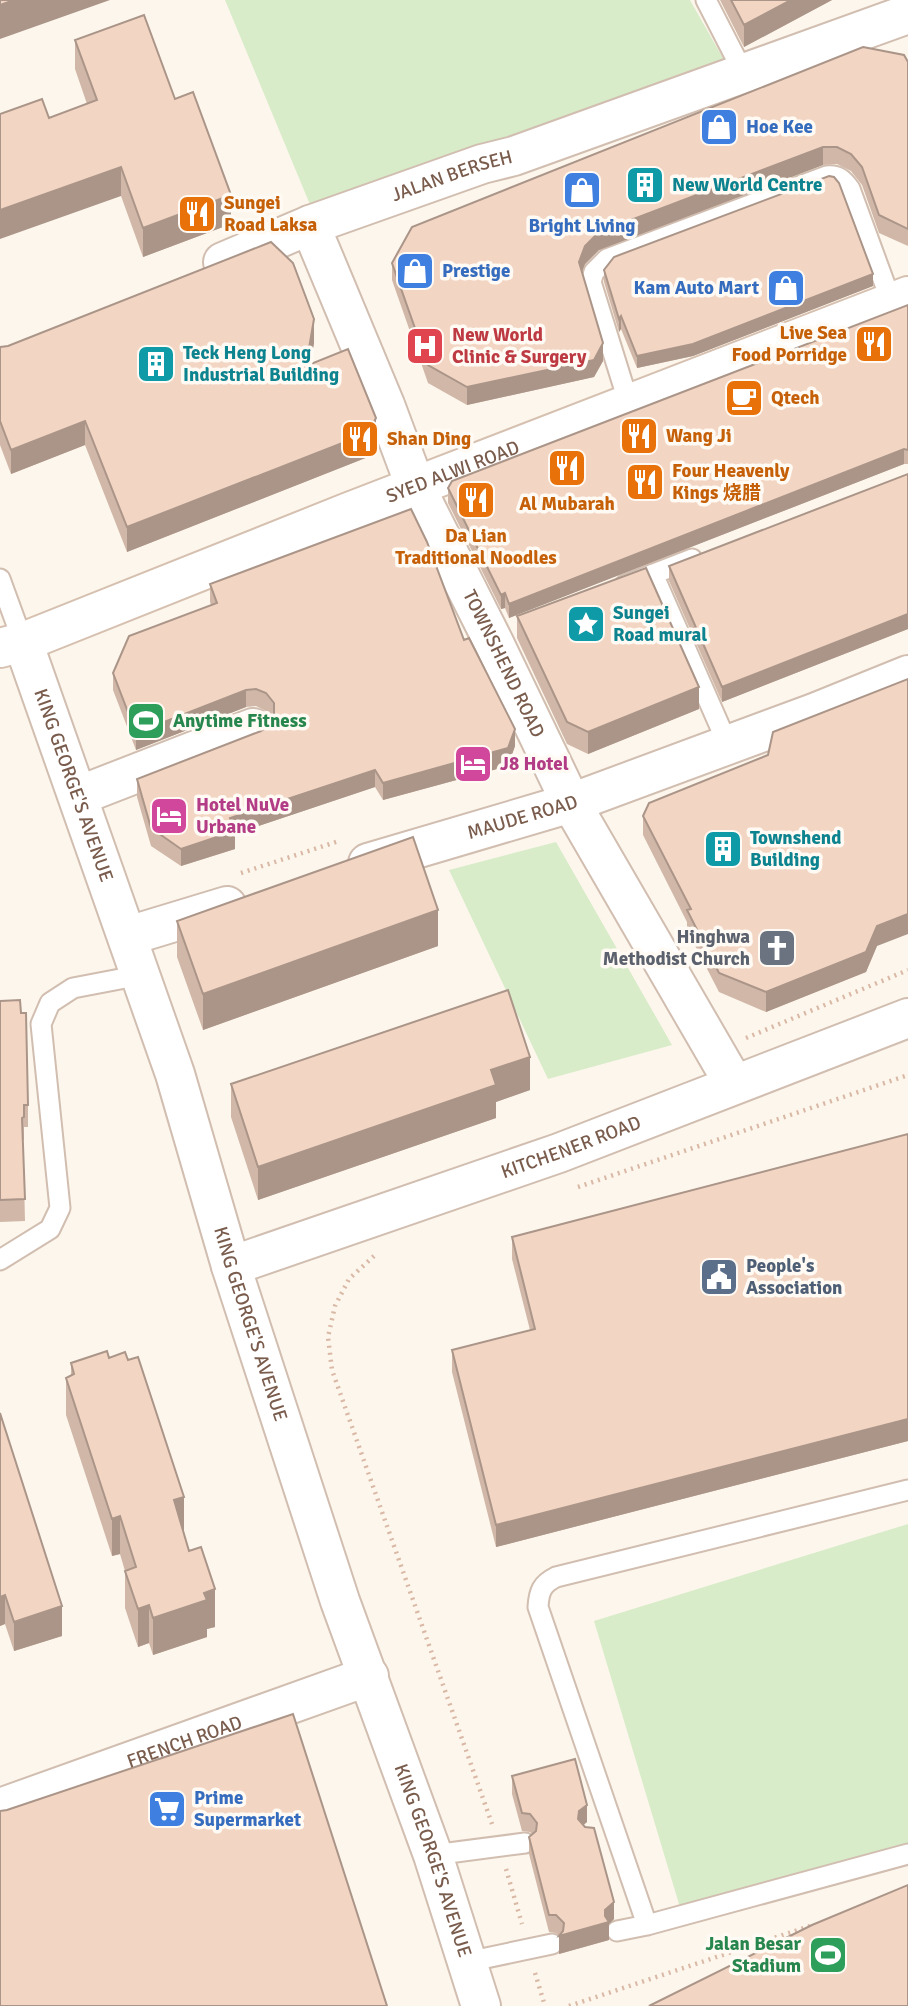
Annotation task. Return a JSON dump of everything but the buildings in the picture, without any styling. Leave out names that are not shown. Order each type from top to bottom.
[{"type":"street","name":"JALAN BERSEH","points":[[194,273],[310,225],[482,164],[514,156],[908,14]]},
{"type":"street","name":"TOWNSHEND ROAD","points":[[310,225],[385,405],[416,488],[571,803],[734,1084]]},
{"type":"street","name":"SYED ALWI ROAD","points":[[11,645],[899,298]]},
{"type":"street","name":"KING GEORGE'S AVENUE","points":[[11,645],[78,796],[128,936],[175,1074],[232,1266],[340,1601],[433,1855],[481,2006]]},
{"type":"street","name":"MAUDE ROAD","points":[[331,874],[571,803],[728,745],[817,721],[908,675]]},
{"type":"street","points":[[78,796],[253,728]]},
{"type":"street","points":[[128,936],[256,897]]},
{"type":"street","name":"KITCHENER ROAD","points":[[232,1266],[559,1153],[908,1018]]},
{"type":"street","name":"FRENCH ROAD","points":[[0,1808],[369,1676]]},
{"type":"lane","points":[[706,0],[743,72]]},
{"type":"lane","points":[[629,404],[592,282],[594,272],[607,259],[646,243],[827,176],[835,176],[845,181],[850,189],[899,298]]},
{"type":"lane","points":[[604,593],[704,554]]},
{"type":"lane","points":[[653,574],[728,745]]},
{"type":"lane","points":[[0,579],[11,645]]},
{"type":"lane","points":[[0,1260],[50,1228],[60,1208],[41,1024],[50,1003],[73,988],[141,975]]},
{"type":"lane","points":[[647,1925],[538,1607],[539,1592],[546,1582],[556,1577],[908,1490]]},
{"type":"lane","points":[[590,1834],[615,1832]]},
{"type":"lane","points":[[433,1855],[525,1843]]},
{"type":"lane","points":[[617,1931],[908,1854]]},
{"type":"lane","points":[[467,1962],[552,1944]]},
{"type":"path","points":[[569,1190],[908,1075]]},
{"type":"path","points":[[375,1255],[349,1279],[335,1306],[328,1337],[332,1370],[500,1846],[545,2006]]},
{"type":"path","points":[[569,2006],[818,1924]]},
{"type":"green space","points":[[225,0],[690,0],[728,67],[316,219]]},
{"type":"green space","points":[[556,842],[672,1045],[548,1079],[449,870]]},
{"type":"green space","points":[[908,1524],[908,1844],[682,1914],[594,1621]]},
{"type":"place","name":"Hoe Kee","points":[[719,127]]},
{"type":"place","name":"New World Centre","points":[[645,185]]},
{"type":"place","name":"Bright Living","points":[[582,190]]},
{"type":"place","name":"Sungei Road Laksa","points":[[197,214]]},
{"type":"place","name":"Prestige","points":[[415,271]]},
{"type":"place","name":"Kam Auto Mart","points":[[786,288]]},
{"type":"place","name":"Live Sea Food Porridge","points":[[874,344]]},
{"type":"place","name":"New World Clinic & Surgery","points":[[425,346]]},
{"type":"place","name":"Teck Heng Long Industrial Building","points":[[156,364]]},
{"type":"place","name":"Qtech","points":[[744,398]]},
{"type":"place","name":"Wang Ji","points":[[639,436]]},
{"type":"place","name":"Shan Ding","points":[[360,439]]},
{"type":"place","name":"Al Mubarah","points":[[567,468]]},
{"type":"place","name":"Four Heavenly Kings 烧腊","points":[[645,482]]},
{"type":"place","name":"Da Lian Traditional Noodles","points":[[476,500]]},
{"type":"place","name":"Sungei Road mural","points":[[586,624]]},
{"type":"place","name":"Anytime Fitness","points":[[146,721]]},
{"type":"place","name":"J8 Hotel","points":[[473,764]]},
{"type":"place","name":"Hotel NuVe Urbane","points":[[169,816]]},
{"type":"place","name":"Townshend Building","points":[[723,849]]},
{"type":"place","name":"Hinghwa Methodist Church","points":[[777,948]]},
{"type":"place","name":"People's Association","points":[[719,1277]]},
{"type":"place","name":"Prime Supermarket","points":[[167,1809]]},
{"type":"place","name":"Jalan Besar Stadium","points":[[828,1955]]}]
